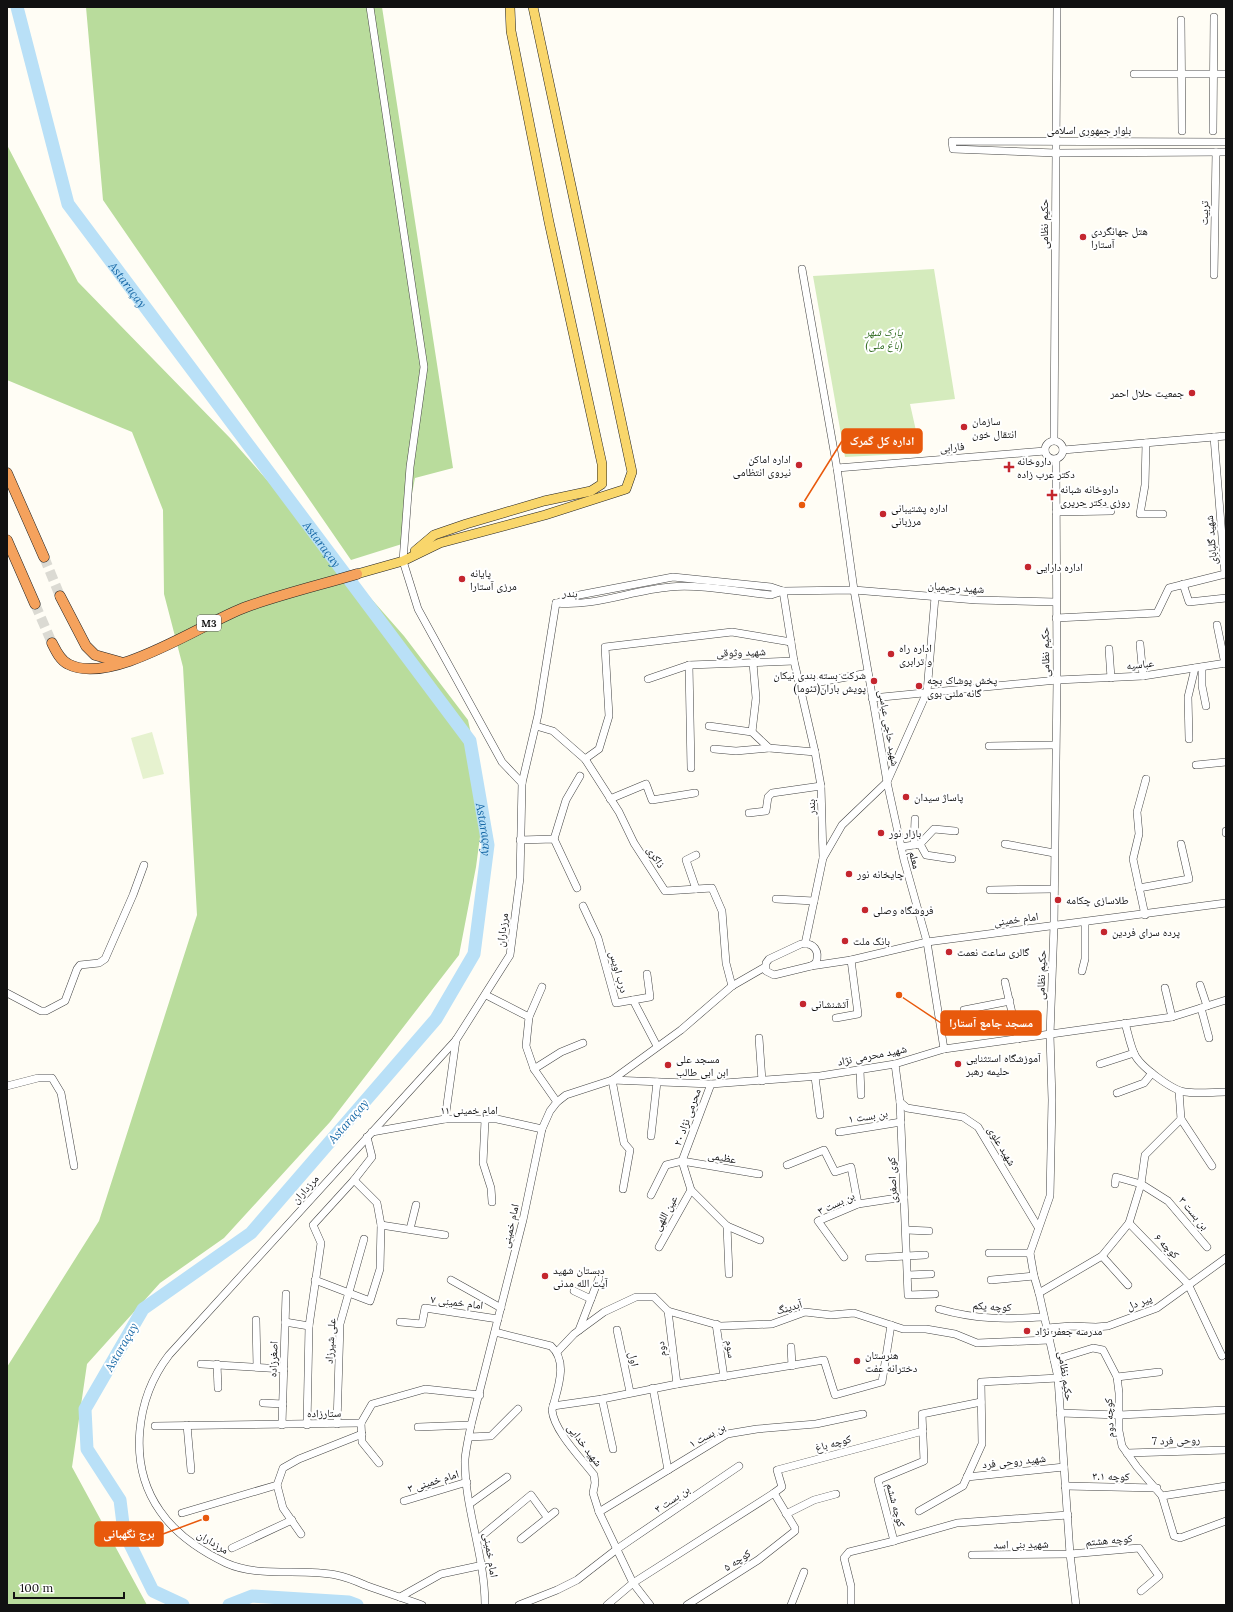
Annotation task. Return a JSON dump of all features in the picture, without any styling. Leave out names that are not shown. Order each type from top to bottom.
[{"type":"highway","points":[[7,473],[44,557]]},
{"type":"highway","points":[[7,540],[35,604]]},
{"type":"highway","name":"M3","points":[[52,643],[60,658],[67,664],[77,668],[91,669],[123,662],[171,643],[245,607],[357,574]]},
{"type":"highway","points":[[60,596],[86,646],[95,655],[123,662]]},
{"type":"main road","points":[[403,561],[434,535],[537,503],[591,491],[602,484],[602,464],[511,32],[510,7]]},
{"type":"main road","points":[[357,574],[403,561],[440,544],[545,515],[626,488],[632,472],[533,7]]},
{"type":"street","points":[[370,7],[424,367],[410,467],[403,561],[418,609],[502,762],[522,782]]},
{"type":"street","name":"حکیم نظامی","points":[[1054,440],[1057,7]]},
{"type":"street","points":[[1213,131],[1214,17]]},
{"type":"street","points":[[1180,20],[1182,131]]},
{"type":"street","points":[[1134,74],[1226,74]]},
{"type":"street","name":"بلوار جمهوری اسلامی","points":[[1226,142],[952,141],[953,149],[1056,153],[1226,152]]},
{"type":"street","points":[[1130,141],[1130,153]]},
{"type":"street","name":"تربیت","points":[[1214,275],[1216,152]]},
{"type":"street","name":"شهید حاجی عباسی","points":[[802,268],[837,468],[854,590],[887,782],[842,825],[823,858],[805,944]]},
{"type":"street","points":[[1063,450],[1226,436]]},
{"type":"street","name":"شهید گلبابای","points":[[1056,618],[1158,614],[1169,588],[1225,574],[1214,437]]},
{"type":"street","points":[[1054,440],[1060,442],[1063,450],[1061,456],[1056,459],[1047,456],[1045,450],[1048,442],[1054,440]]},
{"type":"street","points":[[1146,443],[1145,485],[1140,514],[1163,514]]},
{"type":"street","name":"فارابی","points":[[837,468],[1045,450]]},
{"type":"street","name":"حکیم نظامی","points":[[1056,459],[1057,680],[1055,745],[1054,925],[1050,1035],[1052,1100],[1050,1196],[1030,1253],[1058,1378],[1070,1554],[1076,1605]]},
{"type":"street","points":[[1056,512],[1111,511]]},
{"type":"street","name":"بندر","points":[[556,604],[574,596],[674,577],[771,587],[783,591],[854,590]]},
{"type":"street","points":[[1183,584],[1189,602],[1226,598]]},
{"type":"street","name":"شهید رحیمیان","points":[[854,590],[976,600],[1056,602]]},
{"type":"street","name":"بندر","points":[[783,591],[794,661],[815,752],[821,786],[823,858]]},
{"type":"street","points":[[887,782],[927,692],[935,596]]},
{"type":"street","name":"مرزداران","points":[[422,1605],[337,1575],[251,1570],[226,1563],[200,1548],[179,1533],[160,1511],[147,1487],[140,1458],[140,1427],[146,1397],[157,1371],[174,1350],[456,1040],[510,955],[520,878],[522,782],[536,726],[556,604]]},
{"type":"street","points":[[1217,625],[1225,663]]},
{"type":"street","points":[[584,759],[599,749],[609,716],[605,647],[732,632],[791,642]]},
{"type":"street","points":[[1140,644],[1143,676]]},
{"type":"street","points":[[1109,649],[1111,678]]},
{"type":"street","name":"شهید وثوقی","points":[[648,680],[689,665],[794,661]]},
{"type":"street","points":[[752,732],[756,698],[753,663]]},
{"type":"street","name":"عباسیه","points":[[872,698],[1057,680],[1143,676],[1225,663]]},
{"type":"street","points":[[689,665],[691,768]]},
{"type":"street","points":[[1198,667],[1206,706]]},
{"type":"street","points":[[1189,739],[1188,697],[1198,667]]},
{"type":"street","points":[[799,686],[868,673]]},
{"type":"street","name":"ذاکری","points":[[536,726],[552,732],[584,759],[619,812],[634,844],[665,891],[712,888],[722,911],[726,963],[732,986]]},
{"type":"street","points":[[709,726],[752,732],[769,748]]},
{"type":"street","points":[[989,746],[1055,745]]},
{"type":"street","points":[[714,749],[736,751],[769,748],[815,752]]},
{"type":"street","points":[[1196,765],[1226,762]]},
{"type":"street","points":[[576,888],[554,839],[566,800],[580,776]]},
{"type":"street","points":[[1145,915],[1133,860],[1139,834],[1137,812],[1146,779]]},
{"type":"street","name":"معلم","points":[[887,782],[901,846],[927,942],[944,1048]]},
{"type":"street","points":[[610,800],[646,784],[652,800],[695,793]]},
{"type":"street","points":[[749,813],[766,811],[768,797],[772,793],[821,786]]},
{"type":"street","points":[[915,819],[917,845],[926,855],[952,859]]},
{"type":"street","points":[[901,846],[917,845],[934,829],[955,831]]},
{"type":"street","points":[[520,840],[554,839]]},
{"type":"street","points":[[1005,844],[1054,853]]},
{"type":"street","points":[[1139,888],[1189,879],[1182,844]]},
{"type":"street","points":[[696,854],[686,860],[696,889]]},
{"type":"street","points":[[7,993],[41,1011],[46,1011],[65,1001],[77,969],[80,965],[99,963],[105,959],[133,896],[144,865]]},
{"type":"street","points":[[990,890],[1054,889]]},
{"type":"street","points":[[776,899],[814,901]]},
{"type":"street","name":"امام خمینی","points":[[765,968],[769,974],[774,975],[811,966],[851,960],[927,942],[1054,925],[1145,915],[1226,903]]},
{"type":"street","name":"درب اویس","points":[[583,906],[598,938],[616,1003],[633,1000],[657,1046]]},
{"type":"street","points":[[1082,971],[1085,958],[1085,922]]},
{"type":"street","points":[[805,944],[816,947],[818,952],[816,963],[811,966]]},
{"type":"street","name":"امام خمینی","points":[[483,1604],[483,1565],[471,1503],[466,1459],[471,1426],[523,1220],[542,1129],[550,1111],[557,1102],[566,1095],[612,1080],[696,1018],[732,986],[765,968],[769,959],[805,944]]},
{"type":"street","points":[[836,1018],[858,1014],[851,960]]},
{"type":"street","points":[[633,1000],[650,997],[647,974]]},
{"type":"street","points":[[1005,982],[1018,1039]]},
{"type":"street","points":[[1200,985],[1209,1038]]},
{"type":"street","points":[[542,987],[529,1017],[526,1046],[534,1069],[557,1102]]},
{"type":"street","points":[[1165,988],[1172,1017]]},
{"type":"street","points":[[486,995],[529,1017]]},
{"type":"street","name":"شهید محرمی نژاد","points":[[612,1080],[710,1084],[815,1077],[895,1064],[944,1048],[1050,1035],[1172,1017],[1226,1000]]},
{"type":"street","points":[[964,1010],[1010,1001]]},
{"type":"street","points":[[1125,1023],[1134,1053],[1138,1060],[1152,1073],[1179,1091],[1187,1093],[1226,1092]]},
{"type":"street","points":[[759,1038],[762,1081]]},
{"type":"street","points":[[445,1119],[456,1040]]},
{"type":"street","points":[[534,1069],[561,1052],[583,1043]]},
{"type":"street","points":[[1100,1064],[1134,1053]]},
{"type":"street","name":"کوی اصغری","points":[[895,1064],[900,1102],[908,1295],[935,1294]]},
{"type":"street","points":[[860,1070],[861,1095]]},
{"type":"street","points":[[1117,1093],[1144,1082],[1152,1073]]},
{"type":"street","points":[[815,1077],[820,1115]]},
{"type":"street","points":[[7,1086],[38,1078],[52,1078],[61,1093],[74,1166]]},
{"type":"street","points":[[612,1080],[624,1143],[630,1150],[623,1189]]},
{"type":"street","points":[[651,1136],[657,1082]]},
{"type":"street","name":"محرمی نژاد ۲۰","points":[[710,1084],[682,1161],[691,1190],[727,1226],[760,1240]]},
{"type":"street","points":[[1179,1091],[1181,1120],[1212,1166]]},
{"type":"street","name":"شهید علوی","points":[[900,1102],[907,1108],[963,1117],[978,1127],[1038,1227]]},
{"type":"street","name":"امام خمینی ۱۱","points":[[369,1135],[445,1119],[497,1119],[542,1129]]},
{"type":"street","points":[[485,1120],[484,1163],[491,1188],[492,1202]]},
{"type":"street","points":[[1039,1292],[1102,1256],[1129,1223],[1141,1184],[1145,1155],[1181,1120]]},
{"type":"street","name":"بن بست ۱","points":[[839,1132],[901,1122]]},
{"type":"street","points":[[307,1425],[309,1326],[321,1243],[313,1225],[354,1180],[372,1157],[369,1135]]},
{"type":"street","points":[[787,1165],[824,1150],[835,1172],[851,1167],[858,1204]]},
{"type":"street","points":[[651,1195],[666,1165],[682,1161]]},
{"type":"street","name":"عظیمی","points":[[682,1161],[759,1174]]},
{"type":"street","name":"بن بست ۳","points":[[1115,1184],[1116,1177],[1141,1184],[1168,1201],[1207,1247]]},
{"type":"street","points":[[315,1280],[370,1301],[380,1269],[381,1225],[377,1203],[354,1180]]},
{"type":"street","name":"عین اللهی","points":[[660,1247],[691,1190]]},
{"type":"street","name":"بن بست ۳","points":[[844,1257],[818,1221],[858,1204],[904,1196]]},
{"type":"street","points":[[410,1229],[416,1205]]},
{"type":"street","name":"کوچه ۶","points":[[1129,1223],[1188,1284],[1222,1356]]},
{"type":"street","points":[[381,1225],[445,1235]]},
{"type":"street","points":[[727,1226],[729,1274]]},
{"type":"street","points":[[906,1230],[929,1231]]},
{"type":"street","name":"علی شیرزاد","points":[[337,1424],[340,1324],[364,1239]]},
{"type":"street","points":[[989,1253],[1030,1253]]},
{"type":"street","points":[[868,1258],[925,1255]]},
{"type":"street","points":[[1102,1256],[1128,1285]]},
{"type":"street","name":"پیر دل","points":[[1047,1328],[1071,1326],[1096,1328],[1108,1326],[1157,1308],[1188,1284],[1226,1258]]},
{"type":"street","points":[[908,1275],[931,1274]]},
{"type":"street","points":[[991,1280],[1034,1276]]},
{"type":"street","points":[[579,1330],[599,1278]]},
{"type":"street","points":[[451,1280],[501,1308]]},
{"type":"street","points":[[574,1291],[591,1299]]},
{"type":"street","name":"اصغرزاده","points":[[282,1425],[286,1294]]},
{"type":"street","name":"آبدینگ","points":[[557,1352],[579,1330],[604,1312],[636,1298],[654,1297],[668,1311],[716,1324],[772,1324],[805,1312],[831,1315],[854,1313],[903,1329],[926,1329],[955,1334],[977,1343],[1049,1340]]},
{"type":"street","name":"امام خمینی ۷","points":[[400,1322],[422,1324],[425,1308],[498,1318]]},
{"type":"street","name":"کوچه یکم","points":[[939,1309],[958,1314],[992,1319],[1044,1317]]},
{"type":"street","name":"دوم","points":[[668,1311],[677,1384]]},
{"type":"street","points":[[256,1320],[257,1367]]},
{"type":"street","points":[[285,1322],[309,1326]]},
{"type":"street","name":"سوم","points":[[716,1324],[724,1377]]},
{"type":"street","points":[[553,1406],[602,1399],[630,1392],[824,1360],[835,1395],[882,1382],[891,1325]]},
{"type":"street","name":"اول","points":[[617,1330],[630,1392]]},
{"type":"street","points":[[495,1332],[551,1346],[557,1352]]},
{"type":"street","points":[[791,1347],[792,1366]]},
{"type":"street","name":"کوچه دوم","points":[[1054,1360],[1098,1348],[1103,1350],[1117,1377],[1122,1446],[1162,1496],[1174,1536],[1180,1538],[1226,1521]]},
{"type":"street","name":"شهید خدایی","points":[[557,1352],[561,1363],[553,1406],[553,1418],[558,1428],[594,1475],[595,1483],[593,1493],[599,1512],[634,1583],[650,1605]]},
{"type":"street","points":[[201,1364],[284,1369]]},
{"type":"street","points":[[217,1364],[218,1388]]},
{"type":"street","points":[[1117,1377],[1159,1372]]},
{"type":"street","points":[[919,1511],[963,1486],[982,1444],[981,1382],[1058,1378]]},
{"type":"street","points":[[653,1388],[668,1470]]},
{"type":"street","points":[[379,1463],[362,1442],[361,1423],[372,1404],[425,1389],[480,1395]]},
{"type":"street","points":[[602,1399],[613,1449]]},
{"type":"street","name":"کوچه ششم","points":[[981,1402],[922,1414],[924,1461],[878,1480],[894,1541],[957,1523],[1068,1515]]},
{"type":"street","points":[[263,1403],[283,1404]]},
{"type":"street","points":[[469,1437],[491,1436],[518,1408]]},
{"type":"street","points":[[1060,1413],[1119,1415],[1226,1410]]},
{"type":"street","name":"بن بست ۱","points":[[599,1512],[727,1434],[758,1429],[816,1424],[863,1414]]},
{"type":"street","name":"ستارزاده","points":[[155,1426],[307,1425],[361,1423]]},
{"type":"street","points":[[187,1425],[191,1470]]},
{"type":"street","points":[[418,1427],[471,1426]]},
{"type":"street","name":"کوچه باغ","points":[[774,1493],[782,1487],[777,1470],[923,1431]]},
{"type":"street","points":[[302,1534],[283,1508],[277,1485],[283,1468],[299,1459],[362,1434]]},
{"type":"street","name":"روحی فرد 7","points":[[1127,1453],[1226,1450]]},
{"type":"street","name":"بن بست ۳","points":[[519,1605],[557,1590],[577,1580],[617,1549],[739,1466]]},
{"type":"street","name":"شهید روحی فرد","points":[[967,1477],[1064,1467]]},
{"type":"street","points":[[471,1503],[507,1477]]},
{"type":"street","name":"امام خمینی ۳","points":[[404,1502],[468,1482]]},
{"type":"street","points":[[182,1513],[277,1485]]},
{"type":"street","name":"کوچه ۳.۱","points":[[1066,1486],[1157,1488]]},
{"type":"street","points":[[1162,1496],[1226,1486]]},
{"type":"street","points":[[607,1605],[634,1583],[774,1493],[786,1514],[814,1500],[836,1494]]},
{"type":"street","points":[[478,1539],[531,1495],[547,1517]]},
{"type":"street","points":[[521,1539],[555,1512]]},
{"type":"street","name":"کوچه ۵","points":[[687,1605],[758,1560],[796,1529],[786,1514]]},
{"type":"street","points":[[232,1548],[292,1520]]},
{"type":"street","points":[[851,1605],[851,1586],[844,1558],[849,1552],[894,1541]]},
{"type":"street","name":"کوچه هشتم","points":[[1070,1554],[1138,1548],[1160,1576],[1141,1591]]},
{"type":"street","name":"شهید بنی اسد","points":[[972,1555],[1070,1554]]},
{"type":"street","points":[[400,1597],[441,1574],[483,1565]]},
{"type":"street","points":[[792,1605],[804,1572]]},
{"type":"green space","points":[[86,7],[382,7],[453,468],[415,478],[402,544],[351,560],[103,200]]},
{"type":"green space","points":[[7,145],[78,282],[230,438],[404,636],[468,720],[485,799],[476,867],[459,955],[330,1122],[224,1238],[160,1283],[87,1364],[72,1467],[147,1605],[7,1605],[7,1367],[99,1221],[197,915],[183,667],[164,594],[163,510],[132,432],[7,380]]},
{"type":"green space","name":"پارک شهر (باغ ملی)","points":[[934,269],[955,399],[910,404],[921,453],[845,457],[813,276]]},
{"type":"green space","points":[[152,732],[164,774],[143,779],[131,738]]},
{"type":"waterway","name":"Astaraçay","points":[[17,7],[68,204],[470,741],[488,845],[474,954],[436,1019],[251,1233],[143,1309],[85,1409],[87,1449],[120,1500],[124,1532],[153,1591],[183,1605]]},
{"type":"waterway","name":"Astaraçay","points":[[229,1605],[252,1596],[349,1602],[357,1605]]},
{"type":"tunnel","points":[[44,557],[60,596]]},
{"type":"tunnel","points":[[35,604],[52,643]]},
{"type":"place","name":"هتل جهانگردى آستارا","points":[[1083,237]]},
{"type":"place","name":"جمعیت حلال احمر","points":[[1192,393]]},
{"type":"place","name":"سازمان انتقال خون","points":[[964,427]]},
{"type":"place","name":"اداره اماکن نیروی انتظامی","points":[[799,465]]},
{"type":"place","name":"داروخانه دکتر عرب زاده","points":[[1009,467]]},
{"type":"place","name":"داروخانه شبانه روزی دکتر حریری","points":[[1052,495]]},
{"type":"place","name":"اداره کل گمرک","points":[[802,505]]},
{"type":"place","name":"اداره پشتیبانی مرزبانی","points":[[883,514]]},
{"type":"place","name":"اداره دارایی","points":[[1028,567]]},
{"type":"place","name":"پایانه مرزی آستارا","points":[[462,579]]},
{"type":"place","name":"اداره راه و ترابری","points":[[891,654]]},
{"type":"place","name":"شركت بسته بندی نيكان پويش باران(تئوما)","points":[[874,681]]},
{"type":"place","name":"پخش پوشاک بچه گانه ملنی بوی","points":[[919,686]]},
{"type":"place","name":"پاساژ سیدان","points":[[906,797]]},
{"type":"place","name":"بازار نور","points":[[881,833]]},
{"type":"place","name":"چایخانه نور","points":[[849,874]]},
{"type":"place","name":"طلاسازی چکامه","points":[[1058,900]]},
{"type":"place","name":"فروشگاه وصلی","points":[[865,910]]},
{"type":"place","name":"پرده سرای فردین","points":[[1104,932]]},
{"type":"place","name":"بانک ملت","points":[[845,941]]},
{"type":"place","name":"گالری ساعت نعمت","points":[[949,952]]},
{"type":"place","name":"مسجد جامع آستارا","points":[[899,995]]},
{"type":"place","name":"آتشنشانی","points":[[803,1004]]},
{"type":"place","name":"آموزشگاه استثنایی حلیمه رهبر","points":[[958,1064]]},
{"type":"place","name":"مسجد علی ابن ابی طالب","points":[[668,1065]]},
{"type":"place","name":"دبستان شهید آیت الله مدنی","points":[[545,1276]]},
{"type":"place","name":"مدرسه جعفر نژاد","points":[[1027,1331]]},
{"type":"place","name":"هنرستان دخترانه عفت","points":[[857,1361]]},
{"type":"place","name":"برج نگهبانی","points":[[206,1518]]}]
